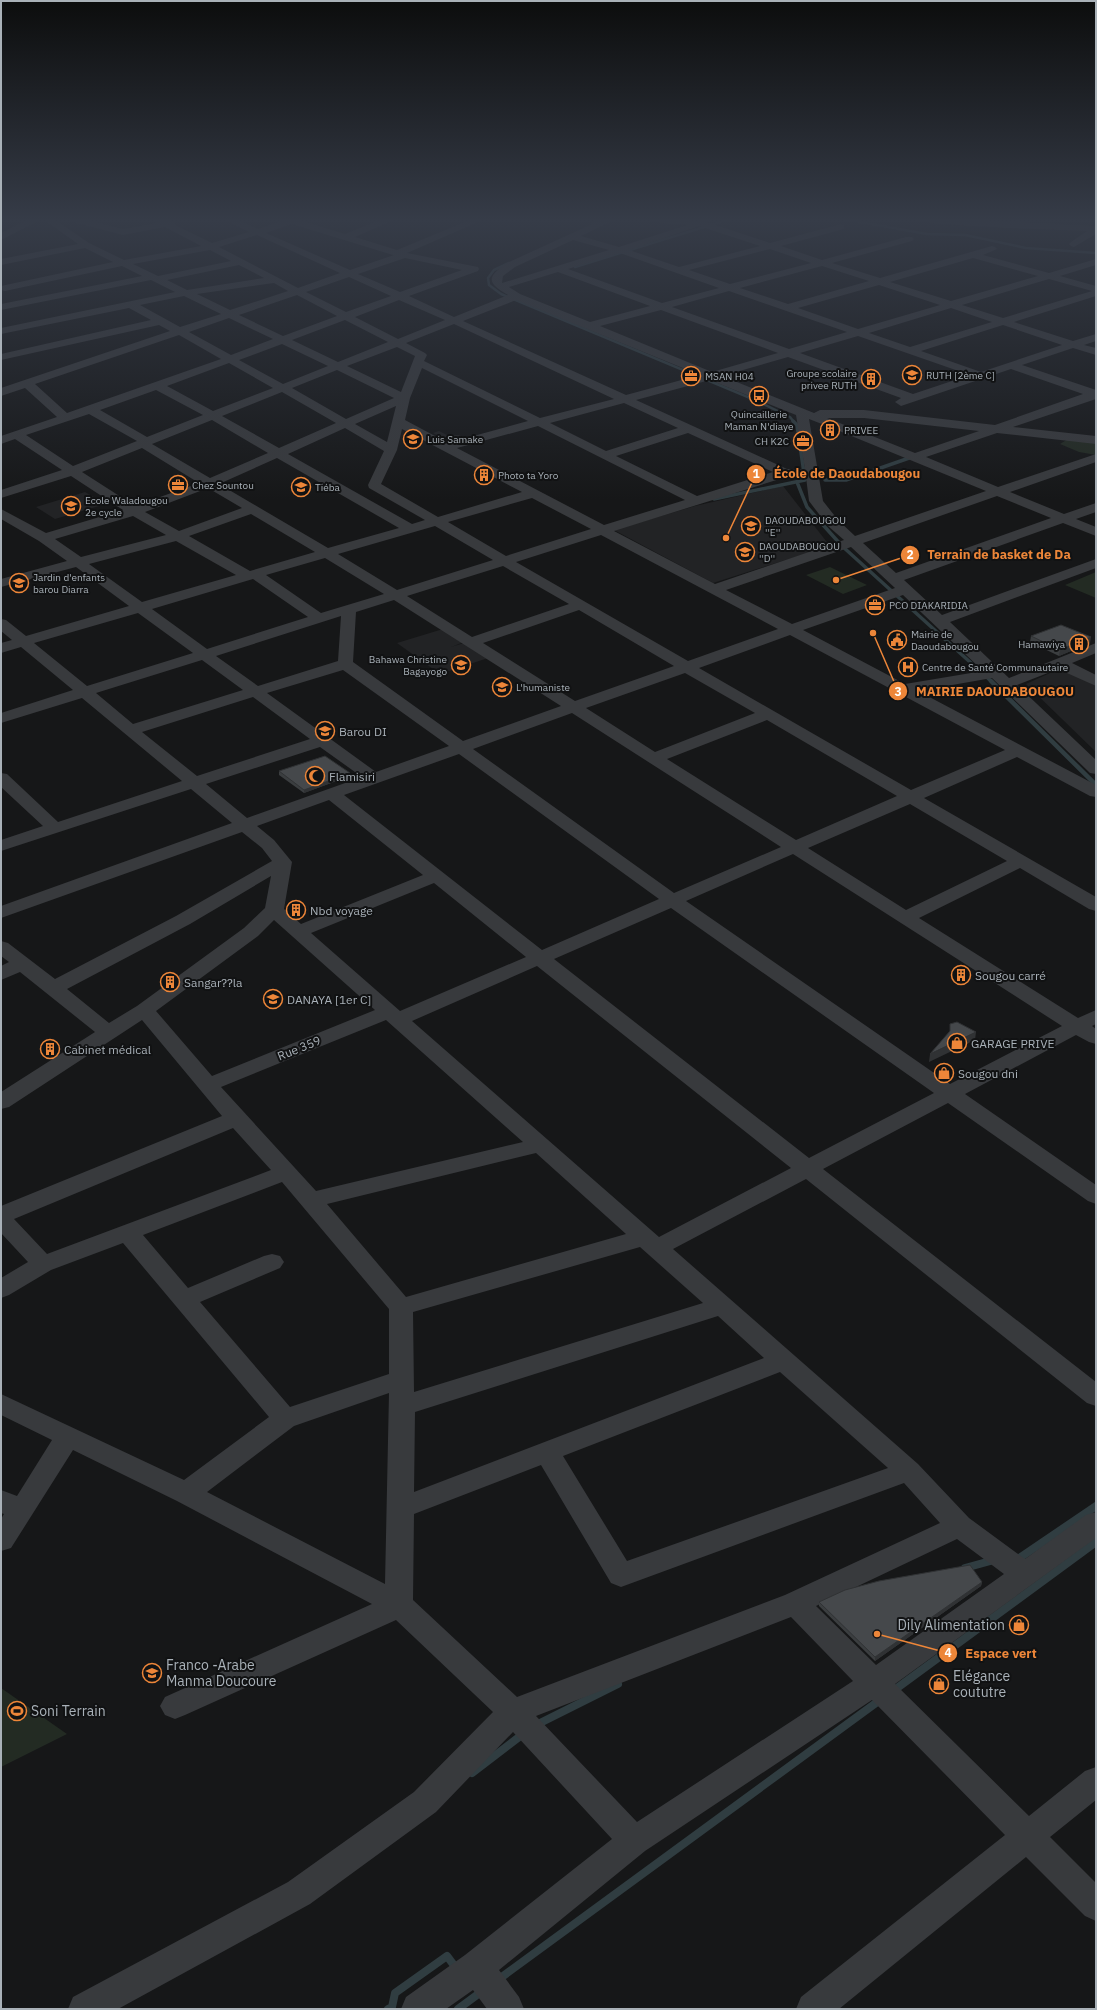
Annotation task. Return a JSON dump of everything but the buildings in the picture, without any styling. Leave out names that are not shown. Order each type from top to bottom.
[{"type":"street","points":[[53,313],[63,318]]},
{"type":"street","points":[[1,331],[88,313]]},
{"type":"street","points":[[146,313],[391,450]]},
{"type":"street","points":[[1,392],[233,313]]},
{"type":"street","points":[[338,313],[421,355],[404,398],[397,421],[391,450],[374,485],[1096,905]]},
{"type":"street","points":[[7,436],[66,418],[157,386],[353,313]]},
{"type":"street","points":[[436,313],[785,473]]},
{"type":"street","points":[[1,494],[72,471],[475,313]]},
{"type":"street","points":[[557,313],[802,413],[832,422],[1096,532]]},
{"type":"street","points":[[589,326],[637,313]]},
{"type":"street","points":[[680,313],[912,398]]},
{"type":"street","points":[[801,313],[980,376]]},
{"type":"street","points":[[447,447],[711,376],[926,313]]},
{"type":"street","points":[[976,313],[1096,352]]},
{"type":"street","points":[[909,351],[1030,313]]},
{"type":"street","points":[[229,314],[404,398]]},
{"type":"street","points":[[1,357],[161,321]]},
{"type":"street","points":[[864,414],[1096,337]]},
{"type":"street","points":[[418,362],[697,500]]},
{"type":"street","points":[[1010,365],[1096,394]]},
{"type":"street","points":[[26,383],[66,418]]},
{"type":"street","points":[[157,386],[279,453],[410,529]]},
{"type":"street","points":[[915,457],[1096,394]]},
{"type":"street","points":[[44,538],[134,511],[208,484],[404,398]]},
{"type":"street","points":[[90,409],[145,442],[208,484],[396,595],[1096,1038]]},
{"type":"street","points":[[802,413],[864,414],[1096,440]]},
{"type":"street","points":[[802,413],[810,473],[816,501],[832,523],[940,620],[1096,769]]},
{"type":"street","points":[[397,421],[1096,792]]},
{"type":"street","points":[[606,455],[689,429]]},
{"type":"street","points":[[7,436],[72,471],[134,511],[177,536],[252,575],[320,619]]},
{"type":"street","points":[[714,589],[1096,458]]},
{"type":"street","points":[[1,718],[785,473],[810,473]]},
{"type":"street","points":[[1,648],[534,493]]},
{"type":"street","points":[[1,912],[792,630],[900,584],[1096,507]]},
{"type":"street","points":[[1,582],[177,536],[252,509]]},
{"type":"street","points":[[1,513],[44,538],[78,562],[375,779]]},
{"type":"street","points":[[940,620],[1096,563]]},
{"type":"street","points":[[471,642],[581,605]]},
{"type":"street","points":[[345,664],[349,609]]},
{"type":"street","points":[[1,623],[268,844],[283,862]]},
{"type":"street","points":[[904,689],[1001,678],[1059,663],[1096,648]]},
{"type":"street","points":[[1059,663],[1096,681]]},
{"type":"street","points":[[131,730],[345,664]]},
{"type":"street","points":[[345,664],[674,901],[1096,1196]]},
{"type":"street","points":[[654,758],[768,714]]},
{"type":"street","points":[[1,846],[322,741]]},
{"type":"street","name":"Rue 359","points":[[208,1085],[540,959],[1019,750]]},
{"type":"street","points":[[1,778],[55,828]]},
{"type":"street","points":[[332,794],[1096,1396]]},
{"type":"street","points":[[906,917],[1021,861]]},
{"type":"street","points":[[1,1102],[144,1010],[240,941],[274,910],[283,862]]},
{"type":"street","points":[[54,988],[183,920],[283,862]]},
{"type":"street","points":[[299,931],[436,876]]},
{"type":"street","points":[[274,910],[909,1471],[959,1526],[1024,1573]]},
{"type":"street","points":[[1,947],[54,988],[108,1033]]},
{"type":"street","points":[[1,974],[22,964]]},
{"type":"street","points":[[144,1010],[236,1118],[311,1200],[401,1307],[402,1406],[399,1605]]},
{"type":"street","points":[[401,1307],[651,1243],[808,1169],[1096,1016]]},
{"type":"street","points":[[1,1215],[236,1118]]},
{"type":"street","points":[[311,1200],[540,1145]]},
{"type":"street","points":[[1,1289],[43,1264],[286,1172]]},
{"type":"street","points":[[1,1219],[43,1264]]},
{"type":"street","points":[[127,1232],[285,1420]]},
{"type":"street","points":[[184,1299],[272,1262]]},
{"type":"street","points":[[402,1406],[722,1306]]},
{"type":"street","points":[[401,1508],[784,1360]]},
{"type":"street","points":[[186,1493],[285,1420],[402,1379]]},
{"type":"street","points":[[1,1404],[186,1493],[399,1605],[513,1712],[634,1841]]},
{"type":"street","points":[[1,1540],[12,1506],[68,1437]]},
{"type":"street","points":[[547,1452],[621,1574],[909,1471]]},
{"type":"street","points":[[418,2009],[477,1967],[634,1841],[875,1682],[1096,1522]]},
{"type":"street","points":[[85,2009],[299,1893],[424,1802],[513,1712],[795,1602],[959,1526]]},
{"type":"street","points":[[795,1602],[1096,1905]]},
{"type":"street","points":[[176,1706],[399,1605]]},
{"type":"street","points":[[812,2009],[1096,1781]]},
{"type":"street","points":[[477,1967],[507,2009]]},
{"type":"shaded area","points":[[439,431],[447,435],[459,435],[465,438],[450,442],[433,433]]},
{"type":"shaded area","points":[[1068,439],[1096,441],[1096,455],[1079,452],[1060,444]]},
{"type":"shaded area","points":[[783,486],[830,546],[713,583],[614,530],[695,506]]},
{"type":"shaded area","name":"Ecole Waladougou 2e cycle","points":[[85,492],[106,504],[55,519],[36,507]]},
{"type":"shaded area","points":[[830,567],[867,585],[843,594],[806,575]]},
{"type":"shaded area","points":[[1096,572],[1096,598],[1065,585]]},
{"type":"shaded area","points":[[443,629],[464,642],[451,647],[464,643],[488,658],[440,674],[397,643]]},
{"type":"shaded area","points":[[1061,668],[1096,686],[1096,752],[1026,684]]},
{"type":"shaded area","name":"Soni Terrain","points":[[1,1688],[67,1734],[1,1767]]},
{"type":"waterway","points":[[546,313],[755,400],[790,417],[794,422]]},
{"type":"waterway","points":[[714,499],[805,480],[797,425],[794,422]]},
{"type":"waterway","points":[[825,480],[846,480],[912,457]]},
{"type":"waterway","points":[[797,482],[807,507],[842,546],[992,682]]},
{"type":"waterway","points":[[991,681],[1096,785]]},
{"type":"waterway","points":[[1018,1559],[1096,1506]]},
{"type":"waterway","points":[[893,1691],[1096,1542]]},
{"type":"waterway","points":[[965,1568],[994,1560]]},
{"type":"waterway","points":[[536,1725],[618,1684]]},
{"type":"waterway","points":[[499,1979],[880,1700]]},
{"type":"waterway","points":[[472,1773],[523,1734]]},
{"type":"waterway","points":[[388,2009],[392,2007],[395,1993],[447,1956],[456,1968]]},
{"type":"waterway","points":[[458,2009],[481,1992]]},
{"type":"place","name":"RUTH [2ème C]","points":[[912,375]]},
{"type":"place","name":"MSAN H04","points":[[691,376]]},
{"type":"place","name":"Groupe scolaire privee RUTH","points":[[871,379]]},
{"type":"place","name":"Quincaillerie Maman N'diaye","points":[[759,396]]},
{"type":"place","name":"PRIVEE","points":[[830,430]]},
{"type":"place","name":"Luis Samake","points":[[413,439]]},
{"type":"place","name":"CH K2C","points":[[803,441]]},
{"type":"place","name":"Photo ta Yoro","points":[[484,475]]},
{"type":"place","name":"Chez Sountou","points":[[178,485]]},
{"type":"place","name":"Tiéba","points":[[301,487]]},
{"type":"place","name":"Ecole Waladougou 2e cycle","points":[[71,506]]},
{"type":"place","name":"DAOUDABOUGOU ''E''","points":[[751,526]]},
{"type":"place","name":"École de Daoudabougou","points":[[726,538]]},
{"type":"place","name":"DAOUDABOUGOU ''D''","points":[[745,552]]},
{"type":"place","name":"Terrain de basket de Da","points":[[836,580]]},
{"type":"place","name":"Jardin d'enfants barou Diarra","points":[[19,583]]},
{"type":"place","name":"PCO DIAKARIDIA","points":[[875,605]]},
{"type":"place","name":"MAIRIE DAOUDABOUGOU","points":[[873,633]]},
{"type":"place","name":"Mairie de Daoudabougou","points":[[897,640]]},
{"type":"place","name":"Hamawiya","points":[[1079,644]]},
{"type":"place","name":"Bahawa Christine Bagayogo","points":[[461,665]]},
{"type":"place","name":"Centre de Santé Communautaire","points":[[908,667]]},
{"type":"place","name":"L'humaniste","points":[[502,687]]},
{"type":"place","name":"Barou DI","points":[[325,731]]},
{"type":"place","name":"Flamisiri","points":[[315,776]]},
{"type":"place","name":"Nbd voyage","points":[[296,910]]},
{"type":"place","name":"Sougou carré","points":[[961,975]]},
{"type":"place","name":"Sangar??la","points":[[170,982]]},
{"type":"place","name":"DANAYA [1er C]","points":[[273,999]]},
{"type":"place","name":"GARAGE PRIVE","points":[[957,1043]]},
{"type":"place","name":"Cabinet médical","points":[[50,1049]]},
{"type":"place","name":"Sougou dni","points":[[944,1073]]},
{"type":"place","name":"Dily Alimentation","points":[[1019,1625]]},
{"type":"place","name":"Espace vert","points":[[877,1634]]},
{"type":"place","name":"Franco -Arabe Manma Doucoure","points":[[152,1673]]},
{"type":"place","name":"Elégance coututre","points":[[939,1684]]},
{"type":"place","name":"Soni Terrain","points":[[17,1711]]}]
